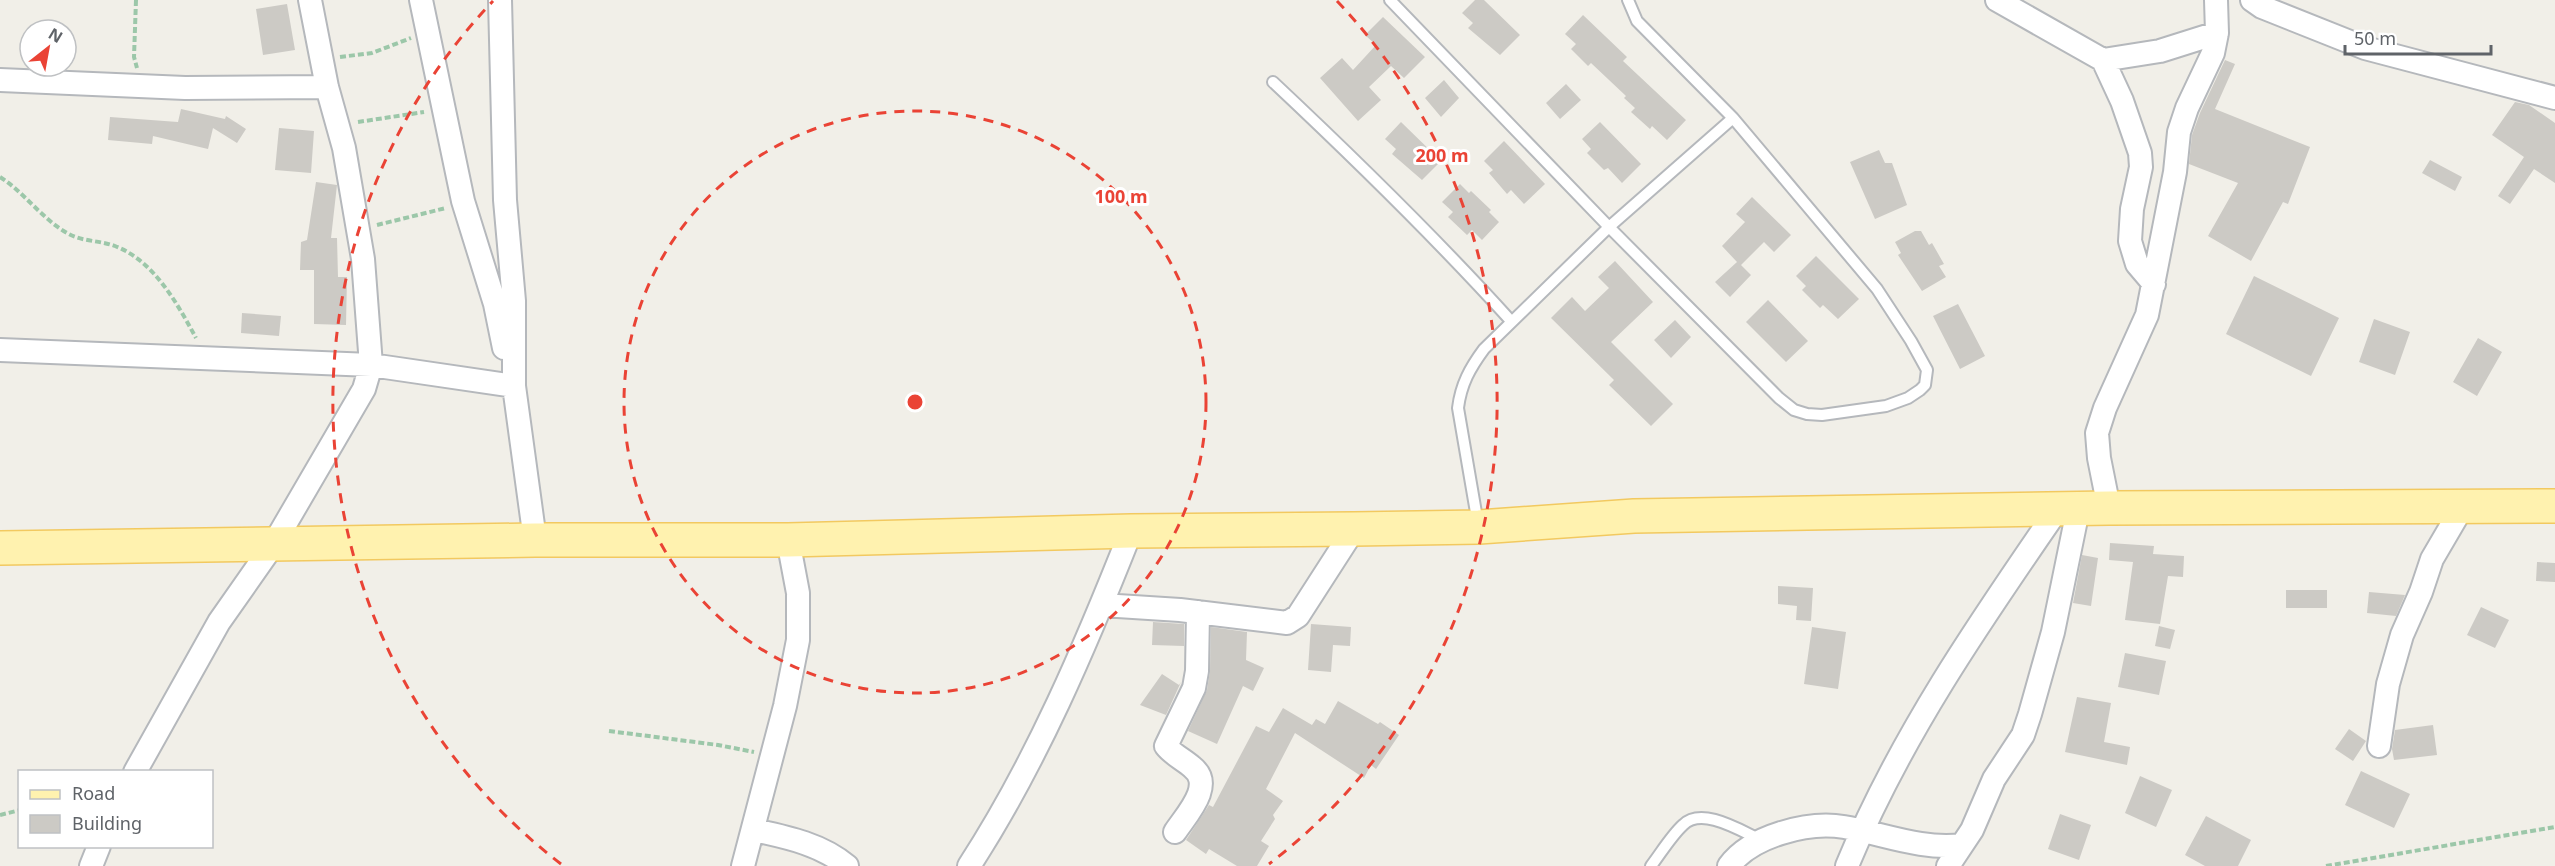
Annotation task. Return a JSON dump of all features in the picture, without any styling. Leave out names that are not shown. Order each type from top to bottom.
[{"type":"main road","points":[[0,548],[535,540],[788,540],[1131,531],[1479,527],[1634,516],[2081,509],[2555,506]]},
{"type":"street","points":[[136,770],[219,622],[273,545],[364,389],[371,365],[363,259],[338,127],[327,87],[310,0]]},
{"type":"street","points":[[421,0],[464,203],[495,304],[512,386],[535,540]]},
{"type":"street","points":[[500,0],[505,200],[514,302],[512,386]]},
{"type":"street","points":[[1996,0],[2103,60],[2122,101],[2140,153],[2141,167],[2132,209],[2130,241],[2137,264],[2154,284]]},
{"type":"street","points":[[1948,866],[1972,830],[1994,779],[2022,735],[2030,714],[2053,632],[2081,509],[2099,458],[2097,433],[2105,408],[2147,315],[2175,172],[2179,132],[2187,108],[2213,53],[2217,33],[2216,0]]},
{"type":"street","points":[[2252,0],[2262,8],[2365,48],[2555,98]]},
{"type":"street","points":[[2103,60],[2160,51],[2217,33]]},
{"type":"street","points":[[0,80],[185,88],[327,87]]},
{"type":"street","points":[[0,350],[371,365],[512,386]]},
{"type":"street","points":[[2379,746],[2388,684],[2402,635],[2421,592],[2432,559],[2463,506]]},
{"type":"street","points":[[1846,866],[1889,774],[1998,596],[2081,509]]},
{"type":"street","points":[[1102,605],[1198,612],[1287,623],[1298,616],[1354,529]]},
{"type":"street","points":[[969,866],[1003,814],[1102,605],[1131,531]]},
{"type":"street","points":[[743,866],[785,706],[798,640],[798,593],[788,540]]},
{"type":"street","points":[[1175,832],[1202,789],[1203,779],[1198,772],[1168,749],[1166,743],[1194,688],[1197,671],[1198,612]]},
{"type":"street","points":[[1730,866],[1747,848],[1761,840],[1818,827],[1842,827],[1944,848],[1962,845]]},
{"type":"street","points":[[754,830],[787,837],[818,848],[835,856],[847,866]]},
{"type":"street","points":[[91,866],[98,848]]},
{"type":"lane","points":[[1390,0],[1609,227],[1779,398],[1794,410],[1807,414],[1822,414],[1886,406],[1908,398],[1920,390],[1925,385],[1927,370],[1877,289],[1733,118],[1637,21],[1628,0]]},
{"type":"lane","points":[[1273,82],[1381,184],[1455,259],[1510,321]]},
{"type":"lane","points":[[1479,527],[1458,408],[1461,389],[1471,367],[1484,348],[1510,321],[1609,227],[1733,118]]},
{"type":"lane","points":[[1651,866],[1682,825],[1696,818],[1710,819],[1761,840]]},
{"type":"path","points":[[136,0],[134,57],[140,86]]},
{"type":"path","points":[[322,60],[372,53],[406,39],[429,34]]},
{"type":"path","points":[[338,127],[385,116],[408,115],[443,108]]},
{"type":"path","points":[[0,177],[67,233],[80,240],[117,246],[138,258],[152,271],[179,307],[207,358]]},
{"type":"path","points":[[358,230],[464,203]]},
{"type":"path","points":[[609,731],[718,745],[772,755]]},
{"type":"path","points":[[0,815],[18,810]]},
{"type":"path","points":[[2326,866],[2555,827]]},
{"type":"building","points":[[1475,0],[1484,0],[1520,35],[1500,55],[1468,28],[1473,23],[1462,13]]},
{"type":"building","points":[[287,4],[295,50],[263,55],[256,9]]},
{"type":"building","points":[[1583,15],[1627,57],[1623,61],[1686,120],[1667,140],[1652,126],[1650,129],[1631,112],[1635,108],[1624,98],[1626,96],[1591,63],[1588,66],[1571,49],[1576,44],[1565,34]]},
{"type":"building","points":[[1383,17],[1425,57],[1404,78],[1391,66],[1369,87],[1381,100],[1358,121],[1320,78],[1342,58],[1353,70],[1376,45],[1365,35]]},
{"type":"building","points":[[2225,60],[2235,64],[2215,109],[2310,147],[2288,204],[2283,202],[2251,261],[2208,236],[2238,183],[2189,164],[2192,135]]},
{"type":"building","points":[[1444,80],[1459,98],[1441,117],[1425,98]]},
{"type":"building","points":[[1566,84],[1581,100],[1560,119],[1546,103]]},
{"type":"building","points":[[2515,102],[2529,105],[2555,123],[2555,183],[2534,169],[2510,204],[2498,196],[2524,157],[2492,135]]},
{"type":"building","points":[[181,109],[225,119],[226,116],[246,129],[237,143],[213,128],[208,149],[153,136],[152,144],[108,140],[110,117],[178,122]]},
{"type":"building","points":[[1401,122],[1441,161],[1422,180],[1392,154],[1396,149],[1385,139]]},
{"type":"building","points":[[1600,122],[1641,164],[1622,183],[1608,168],[1604,170],[1587,153],[1591,149],[1582,139]]},
{"type":"building","points":[[279,128],[314,131],[311,173],[275,170]]},
{"type":"building","points":[[1504,141],[1545,184],[1524,204],[1511,190],[1507,194],[1489,173],[1493,170],[1484,161]]},
{"type":"building","points":[[1879,150],[1885,163],[1892,163],[1907,205],[1875,219],[1850,162]]},
{"type":"building","points":[[2430,160],[2462,177],[2455,191],[2422,173]]},
{"type":"building","points":[[316,182],[337,185],[331,238],[337,238],[338,277],[347,277],[346,325],[314,324],[314,270],[300,270],[301,242],[307,240]]},
{"type":"building","points":[[1460,184],[1491,210],[1489,212],[1499,222],[1482,240],[1472,230],[1467,235],[1448,217],[1453,212],[1442,202]]},
{"type":"building","points":[[1752,197],[1791,235],[1774,252],[1764,242],[1741,265],[1751,275],[1730,297],[1715,282],[1737,262],[1722,246],[1745,222],[1736,214]]},
{"type":"building","points":[[1915,231],[1921,231],[1929,245],[1932,243],[1944,264],[1939,266],[1946,277],[1922,291],[1898,255],[1901,253],[1895,242]]},
{"type":"building","points":[[1816,256],[1859,299],[1838,319],[1823,305],[1820,308],[1802,290],[1806,286],[1796,276]]},
{"type":"building","points":[[1615,261],[1653,302],[1611,342],[1673,404],[1651,426],[1609,385],[1614,380],[1551,318],[1572,297],[1585,311],[1609,288],[1598,277]]},
{"type":"building","points":[[2254,276],[2339,318],[2311,376],[2226,334]]},
{"type":"building","points":[[1768,300],[1808,341],[1786,362],[1746,322]]},
{"type":"building","points":[[1958,304],[1985,356],[1960,369],[1933,316]]},
{"type":"building","points":[[242,313],[281,316],[279,336],[241,333]]},
{"type":"building","points":[[2374,319],[2410,332],[2395,375],[2359,362]]},
{"type":"building","points":[[1675,320],[1691,337],[1671,358],[1654,340]]},
{"type":"building","points":[[2478,338],[2502,352],[2477,396],[2453,382]]},
{"type":"building","points":[[2110,543],[2154,546],[2153,554],[2184,556],[2183,577],[2168,576],[2160,624],[2125,620],[2133,562],[2109,560]]},
{"type":"building","points":[[2082,555],[2098,558],[2091,606],[2073,603]]},
{"type":"building","points":[[2537,562],[2555,563],[2555,582],[2536,581]]},
{"type":"building","points":[[1778,586],[1813,588],[1811,621],[1796,620],[1797,606],[1778,604]]},
{"type":"building","points":[[2286,590],[2327,590],[2327,608],[2286,608]]},
{"type":"building","points":[[2369,592],[2405,595],[2396,616],[2367,613]]},
{"type":"building","points":[[2481,607],[2509,620],[2495,648],[2467,635]]},
{"type":"building","points":[[1153,622],[1184,624],[1184,646],[1152,645]]},
{"type":"building","points":[[1311,624],[1351,627],[1350,646],[1333,645],[1331,672],[1308,670]]},
{"type":"building","points":[[2159,626],[2175,630],[2170,649],[2155,646]]},
{"type":"building","points":[[1211,627],[1247,632],[1246,660],[1264,668],[1253,691],[1243,686],[1217,744],[1188,731],[1207,690]]},
{"type":"building","points":[[1812,627],[1846,632],[1838,689],[1804,684]]},
{"type":"building","points":[[2125,653],[2166,661],[2159,695],[2118,687]]},
{"type":"building","points":[[1162,674],[1179,685],[1181,682],[1166,715],[1140,705]]},
{"type":"building","points":[[2077,697],[2111,703],[2104,742],[2130,747],[2127,765],[2065,752]]},
{"type":"building","points":[[1338,701],[1378,724],[1380,722],[1399,735],[1376,769],[1371,765],[1364,778],[1295,733],[1266,789],[1283,801],[1273,815],[1275,819],[1261,841],[1269,846],[1257,866],[1237,866],[1209,849],[1206,854],[1186,840],[1209,805],[1213,807],[1256,726],[1269,732],[1283,708],[1312,725],[1316,719],[1325,724]]},
{"type":"building","points":[[2433,725],[2437,755],[2394,760],[2392,749],[2395,730]]},
{"type":"building","points":[[2349,729],[2366,741],[2353,761],[2335,749]]},
{"type":"building","points":[[2361,771],[2410,794],[2394,828],[2345,805]]},
{"type":"building","points":[[2140,776],[2172,790],[2156,827],[2125,813]]},
{"type":"building","points":[[2060,814],[2091,825],[2079,860],[2048,849]]},
{"type":"building","points":[[2206,816],[2251,840],[2238,866],[2205,866],[2185,855]]}]
